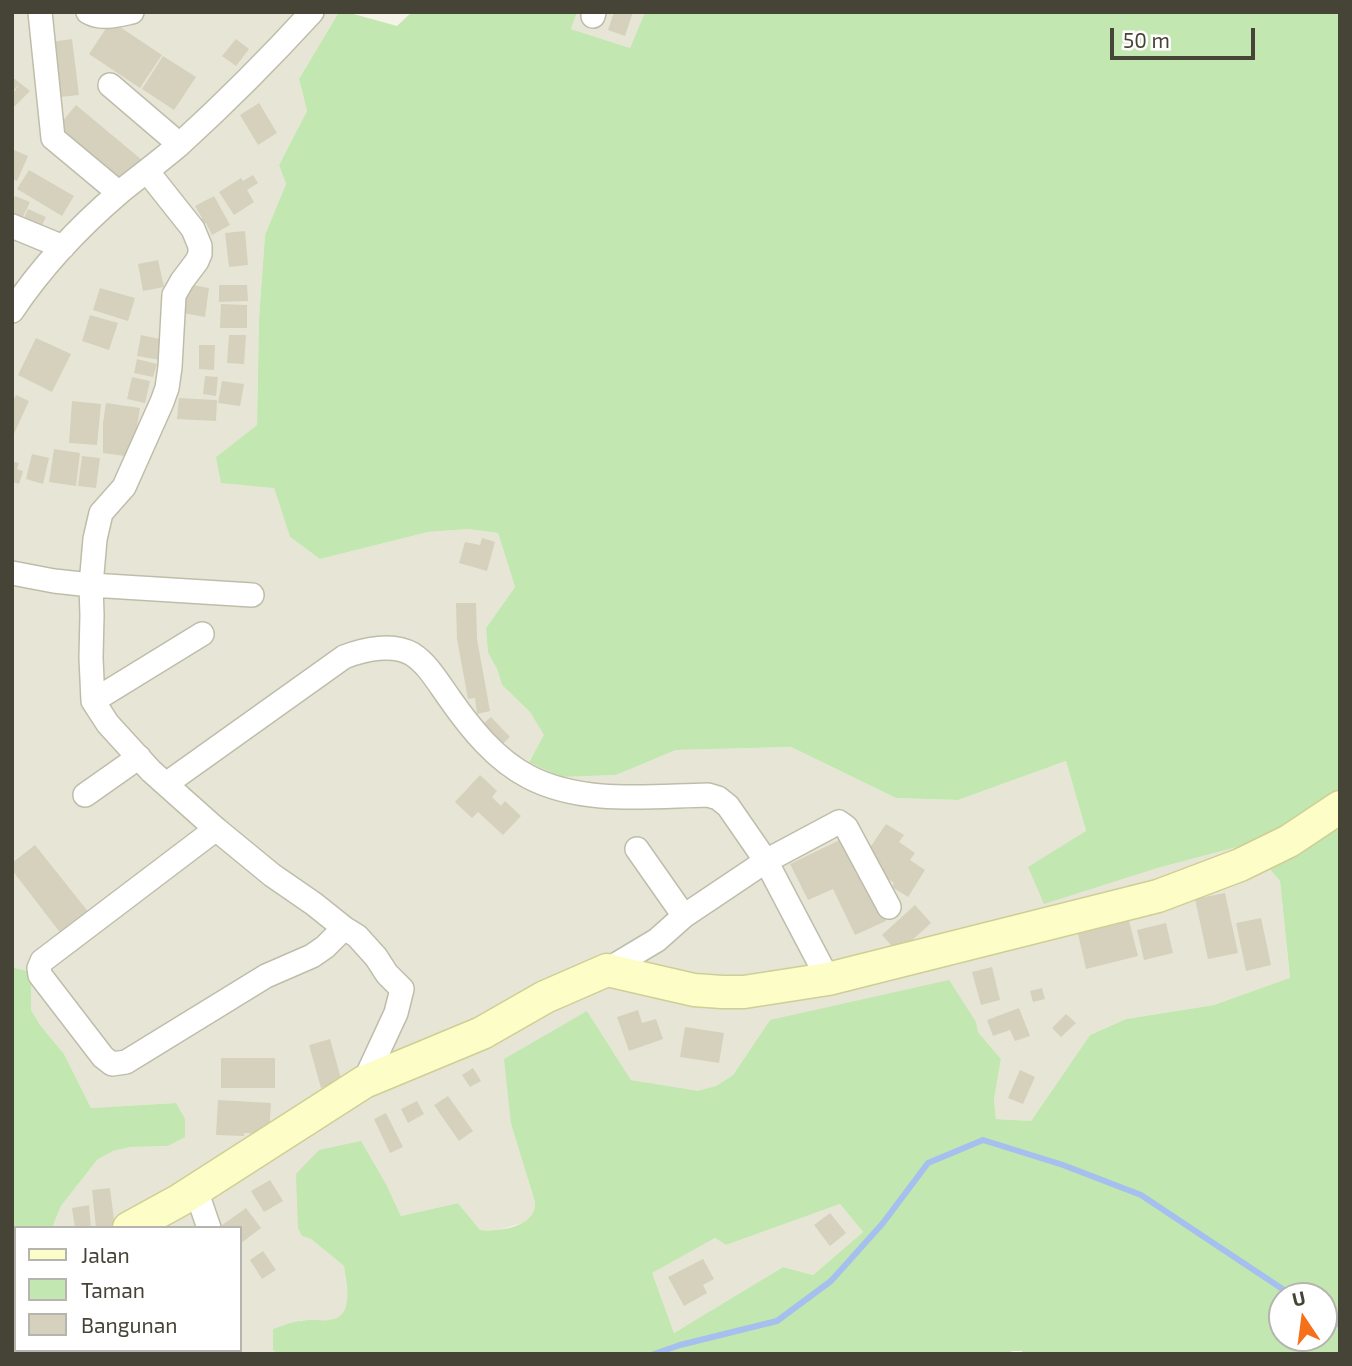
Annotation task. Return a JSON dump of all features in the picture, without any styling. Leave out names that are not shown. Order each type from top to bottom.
[{"type":"street","points":[[40,12],[53,138],[120,193]]},
{"type":"street","points":[[88,12],[108,16],[132,12]]},
{"type":"street","points":[[12,311],[27,289],[84,225],[179,144],[276,52],[312,12]]},
{"type":"street","points":[[110,85],[179,144]]},
{"type":"street","points":[[147,171],[193,229],[200,246],[200,254],[174,295],[170,367],[162,402],[124,488],[102,513],[95,539],[90,658],[93,701],[108,724],[166,784],[272,875],[357,936],[402,989],[396,1013],[364,1082]]},
{"type":"street","points":[[12,226],[63,247]]},
{"type":"street","points":[[12,573],[91,585],[252,595]]},
{"type":"street","points":[[93,701],[202,635]]},
{"type":"street","points":[[166,784],[344,656],[389,648],[403,650],[414,655],[429,670],[464,719],[498,756],[529,777],[591,795],[708,795],[719,798],[728,806],[766,861],[828,979]]},
{"type":"street","points":[[85,795],[139,757]]},
{"type":"street","points":[[607,970],[694,990],[722,992],[744,992],[828,979],[1158,896],[1240,865],[1289,841],[1340,807]]},
{"type":"street","points":[[132,1226],[195,1190],[364,1082],[482,1033],[545,997],[607,970],[657,940],[684,916],[766,861],[839,822],[846,827],[889,907]]},
{"type":"street","points":[[216,829],[42,961],[40,975],[103,1058],[112,1064],[126,1062],[266,976],[312,956],[344,928]]},
{"type":"street","points":[[636,849],[684,916]]},
{"type":"street","points":[[195,1190],[208,1226]]},
{"type":"shaded area","points":[[12,12],[339,12],[299,79],[307,111],[279,165],[286,184],[265,235],[259,318],[257,425],[216,457],[274,488],[290,537],[320,559],[428,532],[468,529],[498,533],[515,587],[486,628],[488,653],[502,685],[530,712],[545,735],[529,761],[561,777],[616,775],[676,750],[791,747],[896,798],[958,800],[1066,761],[1086,832],[1029,867],[1154,869],[1248,844],[1280,881],[1290,979],[1214,1005],[1126,1019],[1090,1035],[1031,1121],[996,1119],[994,1099],[1001,1059],[978,1032],[976,1022],[770,1020],[733,1075],[716,1086],[698,1092],[631,1080],[587,1011],[511,1124],[535,1202],[536,1210],[531,1218],[499,1230],[480,1230],[458,1203],[401,1216],[387,1186],[302,1236],[311,1239],[344,1266],[347,1309],[341,1317],[331,1320],[301,1320],[273,1349],[278,1354],[67,1354],[242,1352],[242,1226],[53,1226],[61,1206],[97,1160],[113,1151],[131,1147],[169,1146],[176,1103],[91,1108],[64,1054],[31,1010],[31,972],[12,967]]},
{"type":"shaded area","points":[[577,12],[645,12],[630,48],[571,29]]},
{"type":"shaded area","points":[[840,1204],[863,1232],[813,1275],[783,1267],[674,1333],[651,1273],[715,1238],[726,1245]]},
{"type":"green space","points":[[339,12],[397,26],[412,12],[577,12],[571,29],[630,48],[645,12],[1340,12],[1340,1354],[1024,1354],[1022,1351],[1013,1351],[1002,1354],[278,1354],[273,1350],[273,1329],[307,1320],[337,1318],[346,1307],[344,1266],[311,1239],[302,1236],[298,1228],[296,1174],[319,1150],[361,1141],[401,1216],[458,1203],[480,1230],[506,1229],[523,1222],[530,1217],[535,1202],[511,1124],[504,1059],[587,1011],[631,1080],[698,1091],[716,1086],[733,1075],[770,1020],[949,980],[976,1022],[978,1032],[1001,1059],[994,1099],[996,1119],[1031,1121],[1090,1035],[1126,1019],[1214,1005],[1290,978],[1280,881],[1248,844],[1154,869],[1044,904],[1028,867],[1086,831],[1066,761],[958,800],[896,798],[791,747],[676,750],[616,775],[561,777],[529,762],[544,735],[530,712],[502,685],[488,653],[486,628],[515,587],[498,533],[468,529],[428,532],[320,559],[290,537],[274,488],[221,483],[216,457],[257,425],[259,318],[265,235],[286,184],[279,165],[307,111],[299,79]],"holes":[[[840,1204],[863,1232],[813,1275],[783,1267],[674,1333],[652,1273],[715,1238],[726,1245]]]},
{"type":"green space","points":[[12,967],[31,972],[31,1010],[64,1054],[91,1108],[176,1103],[185,1119],[185,1137],[168,1146],[131,1147],[113,1151],[97,1160],[61,1206],[53,1226],[14,1226],[14,1352],[67,1354],[12,1354]]},
{"type":"building","points":[[614,12],[633,12],[625,36],[608,30]]},
{"type":"building","points":[[111,21],[162,55],[140,88],[89,54]]},
{"type":"building","points":[[72,39],[79,95],[51,98],[44,43]]},
{"type":"building","points":[[236,39],[249,49],[236,66],[222,56]]},
{"type":"building","points":[[163,56],[196,77],[174,110],[142,89]]},
{"type":"building","points":[[12,77],[20,83],[30,91],[12,109]]},
{"type":"building","points":[[259,103],[277,133],[258,145],[240,115]]},
{"type":"building","points":[[76,105],[142,160],[122,184],[56,129]]},
{"type":"building","points":[[14,150],[28,156],[17,181],[12,179]]},
{"type":"building","points":[[29,170],[74,196],[62,216],[17,189]]},
{"type":"building","points":[[253,175],[258,183],[247,190],[254,202],[234,215],[219,192],[241,178],[243,181]]},
{"type":"building","points":[[15,196],[30,202],[20,223],[12,220],[12,201]]},
{"type":"building","points":[[214,196],[230,225],[212,235],[206,223],[198,228],[195,222],[202,218],[195,206]]},
{"type":"building","points":[[28,209],[46,217],[39,231],[22,222]]},
{"type":"building","points":[[245,231],[248,265],[229,267],[225,233]]},
{"type":"building","points":[[158,260],[164,287],[143,291],[138,264]]},
{"type":"building","points":[[187,284],[209,288],[205,317],[183,313]]},
{"type":"building","points":[[219,285],[247,285],[248,301],[219,302]]},
{"type":"building","points":[[100,288],[135,298],[128,321],[93,310]]},
{"type":"building","points":[[221,304],[247,305],[247,328],[220,328]]},
{"type":"building","points":[[90,315],[118,323],[109,350],[82,341]]},
{"type":"building","points":[[141,335],[165,340],[160,360],[137,356]]},
{"type":"building","points":[[229,335],[246,335],[244,364],[227,363]]},
{"type":"building","points":[[36,338],[71,354],[52,392],[18,375]]},
{"type":"building","points":[[199,345],[215,345],[214,370],[199,369]]},
{"type":"building","points":[[137,359],[157,364],[153,377],[134,373]]},
{"type":"building","points":[[205,376],[218,377],[216,396],[203,394]]},
{"type":"building","points":[[132,377],[150,381],[145,403],[127,399]]},
{"type":"building","points":[[222,381],[244,384],[240,406],[218,403]]},
{"type":"building","points":[[16,395],[29,401],[12,438],[12,403]]},
{"type":"building","points":[[179,398],[217,400],[216,421],[177,419]]},
{"type":"building","points":[[72,401],[101,404],[97,445],[69,443]]},
{"type":"building","points":[[106,403],[140,408],[132,457],[103,453]]},
{"type":"building","points":[[54,449],[80,453],[76,486],[49,482]]},
{"type":"building","points":[[32,454],[49,458],[43,484],[26,479]]},
{"type":"building","points":[[82,456],[100,458],[96,488],[78,486]]},
{"type":"building","points":[[12,461],[19,463],[17,469],[23,471],[19,484],[12,482]]},
{"type":"building","points":[[482,538],[495,542],[487,571],[459,563],[465,542],[480,545]]},
{"type":"building","points":[[456,603],[476,603],[477,639],[490,711],[477,714],[475,698],[468,699],[457,639]]},
{"type":"building","points":[[491,717],[510,737],[497,749],[477,729]]},
{"type":"building","points":[[480,775],[497,791],[492,797],[501,806],[505,801],[521,816],[503,835],[478,812],[472,818],[455,802]]},
{"type":"building","points":[[886,824],[904,835],[899,842],[915,853],[910,860],[925,870],[908,897],[892,887],[894,883],[879,873],[883,867],[865,855]]},
{"type":"building","points":[[846,837],[886,921],[855,935],[833,889],[808,900],[790,864]]},
{"type":"building","points":[[35,845],[90,914],[62,935],[12,870],[12,863]]},
{"type":"building","points":[[1225,893],[1238,953],[1208,959],[1195,899]]},
{"type":"building","points":[[915,905],[931,923],[898,953],[882,935]]},
{"type":"building","points":[[1261,918],[1271,965],[1246,971],[1236,923]]},
{"type":"building","points":[[1129,921],[1138,956],[1086,969],[1078,934]]},
{"type":"building","points":[[1166,923],[1173,953],[1144,960],[1137,930]]},
{"type":"building","points":[[992,967],[1000,1000],[981,1005],[972,972]]},
{"type":"building","points":[[1042,988],[1045,999],[1033,1002],[1030,991]]},
{"type":"building","points":[[1019,1008],[1030,1036],[1015,1041],[1010,1030],[993,1036],[987,1020]]},
{"type":"building","points":[[638,1010],[642,1023],[656,1019],[663,1039],[629,1051],[617,1017]]},
{"type":"building","points":[[1066,1014],[1076,1023],[1061,1037],[1052,1028]]},
{"type":"building","points":[[685,1027],[724,1033],[719,1063],[680,1057]]},
{"type":"building","points":[[330,1039],[342,1082],[321,1088],[309,1045]]},
{"type":"building","points":[[221,1058],[275,1058],[275,1088],[221,1088]]},
{"type":"building","points":[[473,1068],[481,1081],[470,1087],[462,1075]]},
{"type":"building","points":[[1020,1070],[1035,1077],[1023,1104],[1008,1098]]},
{"type":"building","points":[[448,1096],[473,1131],[459,1141],[434,1105]]},
{"type":"building","points":[[218,1100],[271,1103],[269,1134],[216,1135]]},
{"type":"building","points":[[417,1101],[424,1114],[408,1123],[401,1109]]},
{"type":"building","points":[[386,1113],[403,1147],[390,1153],[374,1119]]},
{"type":"building","points":[[270,1180],[283,1201],[264,1212],[251,1191]]},
{"type":"building","points":[[110,1188],[115,1226],[96,1226],[92,1190]]},
{"type":"building","points":[[89,1205],[91,1226],[75,1226],[72,1208]]},
{"type":"building","points":[[246,1208],[261,1228],[242,1242],[242,1226],[221,1226]]},
{"type":"building","points":[[830,1213],[846,1233],[830,1246],[814,1225]]},
{"type":"building","points":[[263,1251],[276,1270],[262,1279],[250,1260]]},
{"type":"building","points":[[703,1259],[714,1279],[703,1285],[707,1293],[684,1306],[668,1277]]},
{"type":"waterway","points":[[654,1354],[777,1321],[831,1281],[883,1223],[928,1163],[983,1140],[1063,1165],[1141,1195],[1272,1282]]}]
